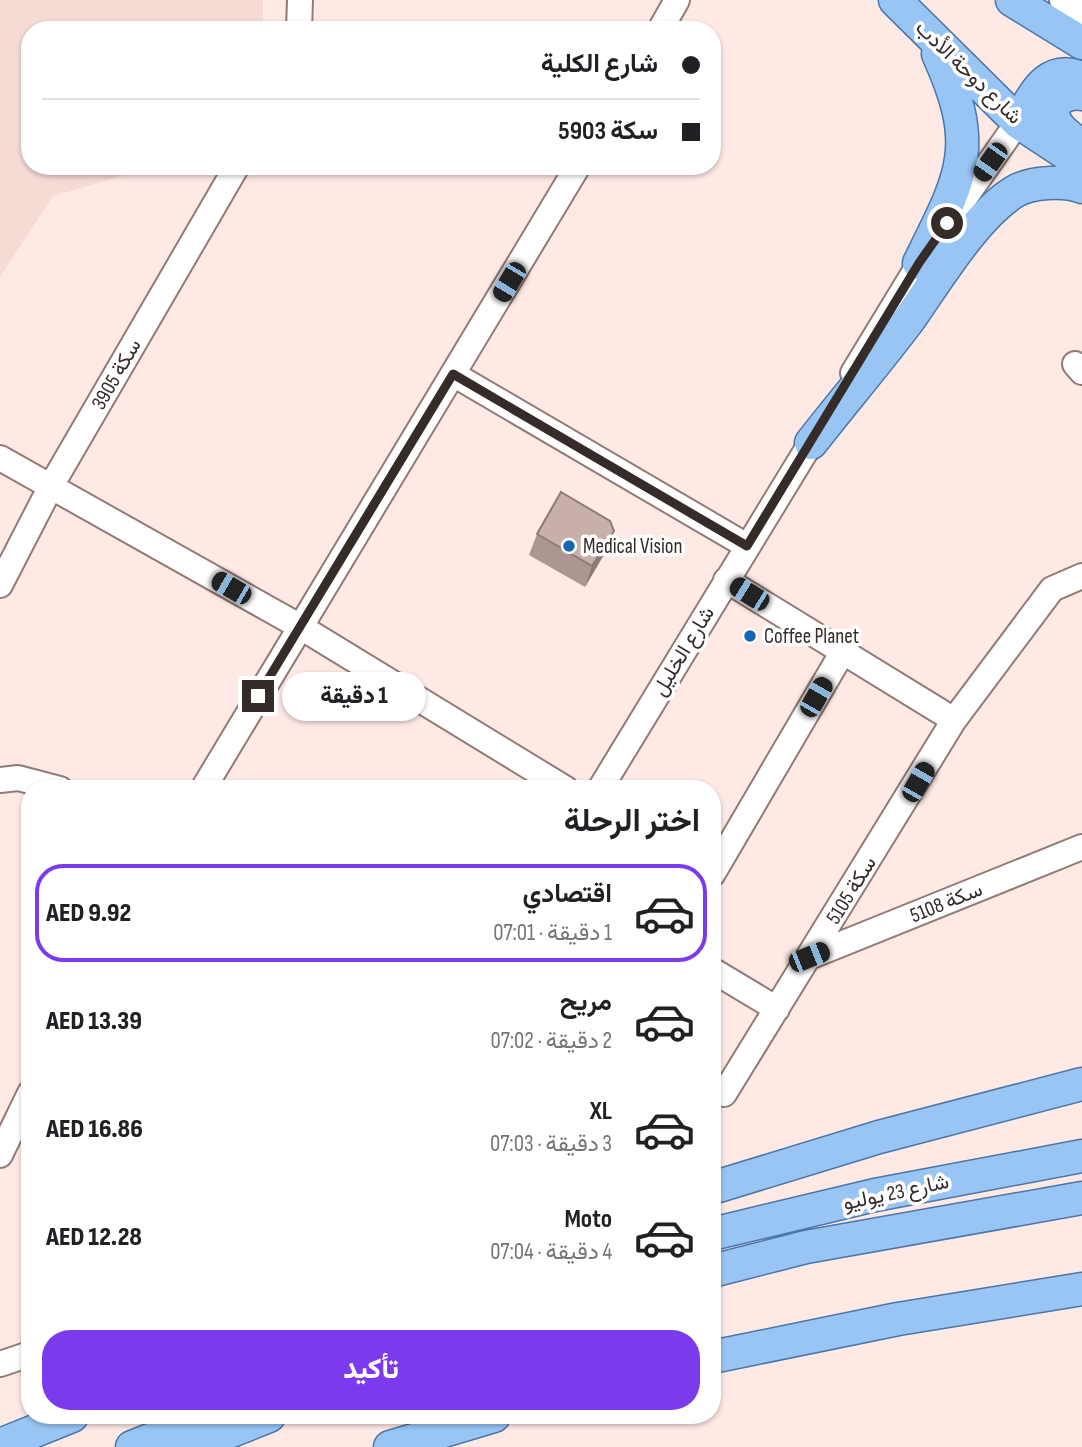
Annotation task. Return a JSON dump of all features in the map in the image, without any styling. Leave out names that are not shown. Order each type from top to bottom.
[{"type":"main road","name":"شارع دوحة الأدب","points":[[895,0],[1018,122],[1082,164]]},
{"type":"main road","points":[[1012,0],[1082,43]]},
{"type":"main road","points":[[919,263],[956,189],[963,162],[964,133],[958,101],[928,34]]},
{"type":"main road","points":[[1018,122],[1039,88],[1052,76],[1068,72],[1082,78]]},
{"type":"main road","points":[[1082,94],[1068,93],[1058,99],[1054,108],[1054,118],[1063,131],[1082,146]]},
{"type":"main road","points":[[811,443],[907,322],[953,256],[986,218],[1014,192],[1044,184],[1082,187]]},
{"type":"main road","points":[[721,1185],[879,1137],[1074,1087]]},
{"type":"main road","name":"شارع 23 يوليو","points":[[721,1232],[874,1195],[1082,1156]]},
{"type":"main road","name":"شارع 23 يوليو","points":[[721,1269],[806,1247],[1082,1198]]},
{"type":"main road","points":[[721,1355],[898,1319],[1082,1276]]},
{"type":"main road","points":[[898,1319],[1082,1289]]},
{"type":"main road","points":[[0,1444],[51,1424]]},
{"type":"main road","points":[[132,1447],[190,1424]]},
{"type":"main road","points":[[191,1447],[249,1424]]},
{"type":"main road","points":[[390,1447],[467,1424]]},
{"type":"street","points":[[299,21],[300,0]]},
{"type":"street","points":[[665,21],[677,0]]},
{"type":"street","points":[[1062,0],[1082,13]]},
{"type":"street","name":"شارع الخليل","points":[[605,780],[919,263],[1018,122]]},
{"type":"street","name":"سكة 3905","points":[[0,585],[51,486],[232,175]]},
{"type":"street","points":[[208,780],[573,175]]},
{"type":"street","points":[[453,374],[747,546]]},
{"type":"street","points":[[0,458],[299,626],[551,780]]},
{"type":"street","name":"سكة 5105","points":[[724,1094],[954,720],[1052,589],[1082,576]]},
{"type":"street","points":[[726,580],[954,720]]},
{"type":"street","points":[[721,860],[842,653]]},
{"type":"street","points":[[0,780],[26,780]]},
{"type":"street","name":"سكة 5108","points":[[809,957],[1082,847]]},
{"type":"street","points":[[721,975],[777,1009]]},
{"type":"street","points":[[0,1155],[21,1111]]},
{"type":"street","points":[[0,1364],[21,1357]]},
{"type":"shaded area","points":[[0,0],[263,0],[263,21],[21,21],[21,175],[126,175],[53,196],[0,277]]},
{"type":"building","points":[[561,492],[610,521],[614,531],[592,566],[537,534]]},
{"type":"place","name":"Medical Vision","points":[[569,546]]},
{"type":"place","name":"Coffee Planet","points":[[750,636]]},
{"type":"route","points":[[258,696],[453,374],[747,546],[919,263],[947,223]]}]
